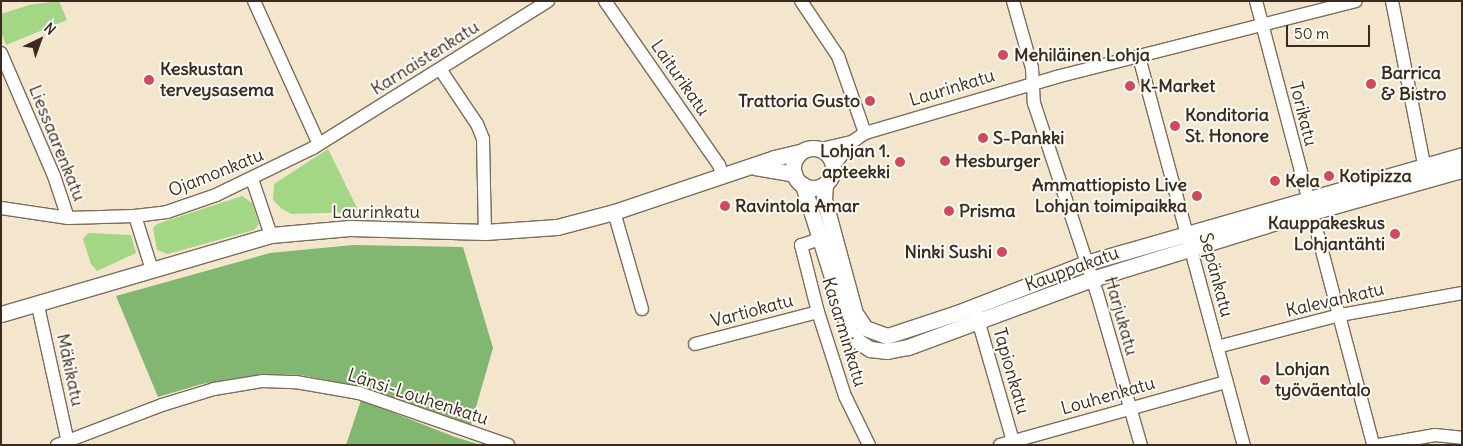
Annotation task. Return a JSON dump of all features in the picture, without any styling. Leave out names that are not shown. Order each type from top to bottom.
[{"type":"main road","points":[[810,148],[821,149],[830,156],[833,167],[825,184],[814,188],[798,179],[794,162],[800,152],[810,148]]},
{"type":"main road","name":"Laurinkatu","points":[[1,314],[38,306],[271,235],[350,228],[484,232],[549,228],[614,212],[800,152]]},
{"type":"main road","name":"Kauppakatu","points":[[798,179],[820,239],[844,320],[856,340],[870,349],[887,351],[908,347],[979,322],[1189,241],[1308,205],[1425,173],[1462,155]]},
{"type":"main road","name":"Laurinkatu","points":[[754,167],[798,179]]},
{"type":"main road","name":"Kauppakatu","points":[[1425,173],[1462,170]]},
{"type":"main road","name":"Kauppakatu","points":[[825,184],[824,199],[855,313],[865,328],[888,336],[974,306],[1086,263],[1189,241]]},
{"type":"street","name":"Karnaistenkatu","points":[[319,144],[548,1]]},
{"type":"street","name":"Laiturikatu","points":[[606,1],[719,165],[723,176]]},
{"type":"street","points":[[801,1],[838,56],[865,134]]},
{"type":"street","name":"Harjukatu","points":[[1013,1],[1034,84],[1034,103],[1092,279],[1141,445]]},
{"type":"street","name":"Torikatu","points":[[1256,1],[1308,205],[1340,315],[1373,445]]},
{"type":"street","name":"Laurinkatu","points":[[821,149],[852,142],[865,134],[1034,84],[1356,1]]},
{"type":"street","points":[[1392,1],[1425,173]]},
{"type":"street","points":[[260,4],[319,144]]},
{"type":"street","name":"Liessaarenkatu","points":[[1,53],[54,176],[68,218]]},
{"type":"street","name":"Sepänkatu","points":[[1140,57],[1244,445]]},
{"type":"street","points":[[440,69],[477,124],[484,139],[484,232]]},
{"type":"street","name":"Laurinkatu","points":[[833,167],[852,142]]},
{"type":"street","name":"Ojamonkatu","points":[[1,208],[68,218],[135,216],[185,206],[252,179],[319,144]]},
{"type":"street","points":[[252,179],[271,235]]},
{"type":"street","points":[[614,212],[642,309]]},
{"type":"street","points":[[135,216],[152,270]]},
{"type":"street","name":"Kasarminkatu","points":[[820,239],[801,245],[818,312],[845,396],[870,445]]},
{"type":"street","name":"Kalevankatu","points":[[1217,347],[1340,315],[1462,293]]},
{"type":"street","name":"Mäkikatu","points":[[38,306],[63,443]]},
{"type":"street","name":"Tapionkatu","points":[[974,306],[1014,443]]},
{"type":"street","name":"Vartiokatu","points":[[695,344],[818,312]]},
{"type":"street","name":"Länsi-Louhenkatu","points":[[63,443],[170,402],[214,389],[263,381],[296,382],[359,393],[508,445]]},
{"type":"street","name":"Louhenkatu","points":[[1000,445],[1014,443],[1129,407],[1226,382]]},
{"type":"street","points":[[1379,445],[1435,434],[1462,438]]},
{"type":"green space","points":[[59,1],[67,20],[6,45],[1,32],[1,14],[29,5]]},
{"type":"green space","points":[[328,149],[359,212],[292,214],[282,209],[273,200],[274,184]]},
{"type":"green space","points":[[242,196],[252,203],[259,224],[254,230],[168,254],[157,250],[153,228],[157,224]]},
{"type":"green space","points":[[88,233],[131,235],[136,253],[97,271],[91,264],[83,239]]},
{"type":"green space","points":[[353,245],[463,247],[493,348],[470,428],[348,384],[301,375],[264,374],[202,384],[158,397],[116,296],[270,253]]},
{"type":"green space","points":[[361,400],[455,437],[481,445],[346,445]]},
{"type":"place","name":"Mehiläinen Lohja","points":[[1003,55]]},
{"type":"place","name":"Keskustan terveysasema","points":[[149,80]]},
{"type":"place","name":"Barrica & Bistro","points":[[1371,84]]},
{"type":"place","name":"K-Market","points":[[1130,86]]},
{"type":"place","name":"Trattoria Gusto","points":[[870,101]]},
{"type":"place","name":"Konditoria St. Honore","points":[[1175,126]]},
{"type":"place","name":"S-Pankki","points":[[983,138]]},
{"type":"place","name":"Hesburger","points":[[945,161]]},
{"type":"place","name":"Lohjan 1. apteekki","points":[[900,162]]},
{"type":"place","name":"Kotipizza","points":[[1329,176]]},
{"type":"place","name":"Kela","points":[[1275,181]]},
{"type":"place","name":"Ammattiopisto Live Lohjan toimipaikka","points":[[1197,196]]},
{"type":"place","name":"Ravintola Amar","points":[[725,206]]},
{"type":"place","name":"Prisma","points":[[949,211]]},
{"type":"place","name":"Kauppakeskus Lohjantähti","points":[[1395,234]]},
{"type":"place","name":"Ninki Sushi","points":[[1002,252]]},
{"type":"place","name":"Lohjan työväentalo","points":[[1265,380]]}]
